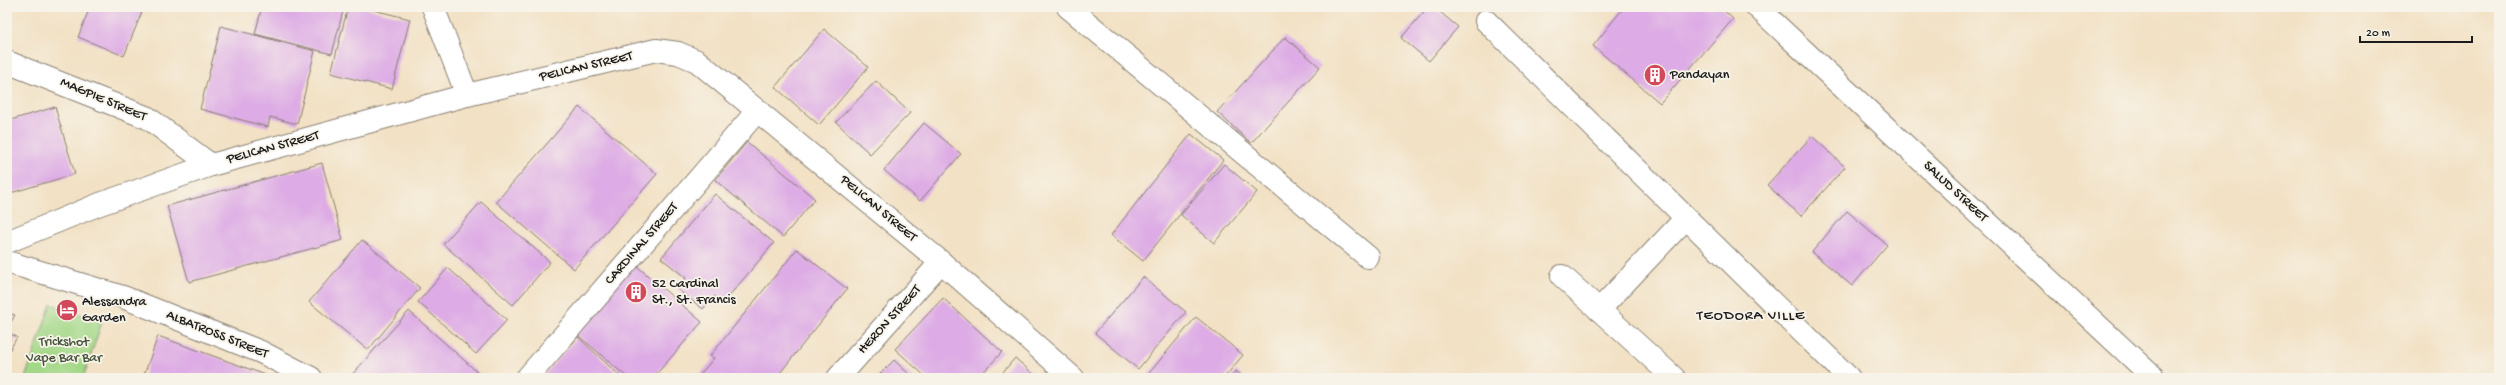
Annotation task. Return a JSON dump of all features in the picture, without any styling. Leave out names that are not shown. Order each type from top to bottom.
[{"type":"street","points":[[433,7],[467,95]]},
{"type":"street","points":[[1068,7],[1368,257]]},
{"type":"street","name":"SALUD STREET","points":[[1757,7],[2154,378]]},
{"type":"street","points":[[1486,21],[1849,378]]},
{"type":"street","name":"PELICAN STREET","points":[[7,242],[100,204],[211,165],[467,95],[656,50],[678,53],[697,61],[942,262],[1073,378]]},
{"type":"street","name":"MAGPIE STREET","points":[[7,62],[148,118],[211,165]]},
{"type":"street","name":"CARDINAL STREET","points":[[527,378],[758,110]]},
{"type":"street","points":[[1600,310],[1686,218]]},
{"type":"street","name":"ALBATROSS STREET","points":[[7,262],[123,297],[261,352],[311,378]]},
{"type":"street","name":"HERON STREET","points":[[838,378],[942,262]]},
{"type":"street","points":[[1562,276],[1674,378]]},
{"type":"green space","name":"Trickshot Vape Bar Bar","points":[[51,304],[102,322],[83,378],[25,378]]},
{"type":"building","points":[[90,7],[144,7],[124,56],[78,37]]},
{"type":"building","points":[[262,7],[344,7],[332,54],[255,34]]},
{"type":"building","points":[[348,7],[361,7],[410,19],[392,89],[331,73]]},
{"type":"building","points":[[1428,7],[1434,7],[1458,27],[1429,61],[1401,38]]},
{"type":"building","name":"Pandayan","points":[[1624,7],[1720,7],[1733,19],[1660,103],[1593,46]]},
{"type":"building","points":[[221,26],[315,51],[297,124],[270,117],[268,127],[200,109]]},
{"type":"building","points":[[824,29],[868,67],[819,125],[775,87]]},
{"type":"building","points":[[1285,37],[1320,67],[1251,143],[1217,112]]},
{"type":"building","points":[[876,81],[910,113],[870,154],[836,122]]},
{"type":"building","points":[[55,107],[75,174],[7,194],[7,121]]},
{"type":"building","points":[[579,107],[657,174],[574,269],[496,202]]},
{"type":"building","points":[[924,123],[961,154],[920,201],[884,170]]},
{"type":"building","points":[[1191,134],[1223,160],[1143,261],[1111,235]]},
{"type":"building","points":[[1812,136],[1845,167],[1801,216],[1767,185]]},
{"type":"building","points":[[747,142],[815,199],[783,237],[715,180]]},
{"type":"building","points":[[322,163],[343,240],[189,282],[167,206]]},
{"type":"building","points":[[1224,164],[1257,192],[1214,243],[1181,215]]},
{"type":"building","points":[[715,194],[774,243],[723,303],[714,296],[703,309],[677,289],[686,278],[661,258]]},
{"type":"building","points":[[481,202],[550,262],[513,305],[443,244]]},
{"type":"building","points":[[1847,211],[1887,245],[1852,286],[1812,252]]},
{"type":"building","points":[[362,240],[420,288],[368,350],[309,302]]},
{"type":"building","points":[[797,249],[847,289],[776,378],[697,378],[714,358],[710,356]]},
{"type":"building","name":"52 Cardinal St., St. Francis","points":[[632,262],[702,322],[653,378],[628,378],[573,331]]},
{"type":"building","points":[[448,268],[507,320],[476,354],[418,302]]},
{"type":"building","points":[[1143,277],[1186,312],[1138,369],[1095,333]]},
{"type":"building","points":[[943,298],[1002,352],[978,378],[927,378],[895,349]]},
{"type":"building","points":[[409,311],[484,378],[349,378]]},
{"type":"building","points":[[7,313],[15,315],[7,329]]},
{"type":"building","points":[[1196,317],[1243,355],[1224,378],[1145,378]]},
{"type":"building","points":[[7,332],[17,337],[7,355]]},
{"type":"building","points":[[158,336],[274,378],[143,378]]},
{"type":"building","points":[[578,337],[622,378],[541,378]]},
{"type":"building","points":[[1015,358],[1038,378],[998,378]]},
{"type":"building","points":[[894,360],[913,378],[876,378]]},
{"type":"building","points":[[1236,371],[1245,378],[1230,378]]},
{"type":"place","name":"Pandayan","points":[[1655,75]]},
{"type":"place","name":"52 Cardinal St., St. Francis","points":[[636,292]]},
{"type":"place","name":"Alessandra Garden","points":[[67,310]]},
{"type":"district","name":"TEODORA VILLE","points":[[1751,316]]}]
